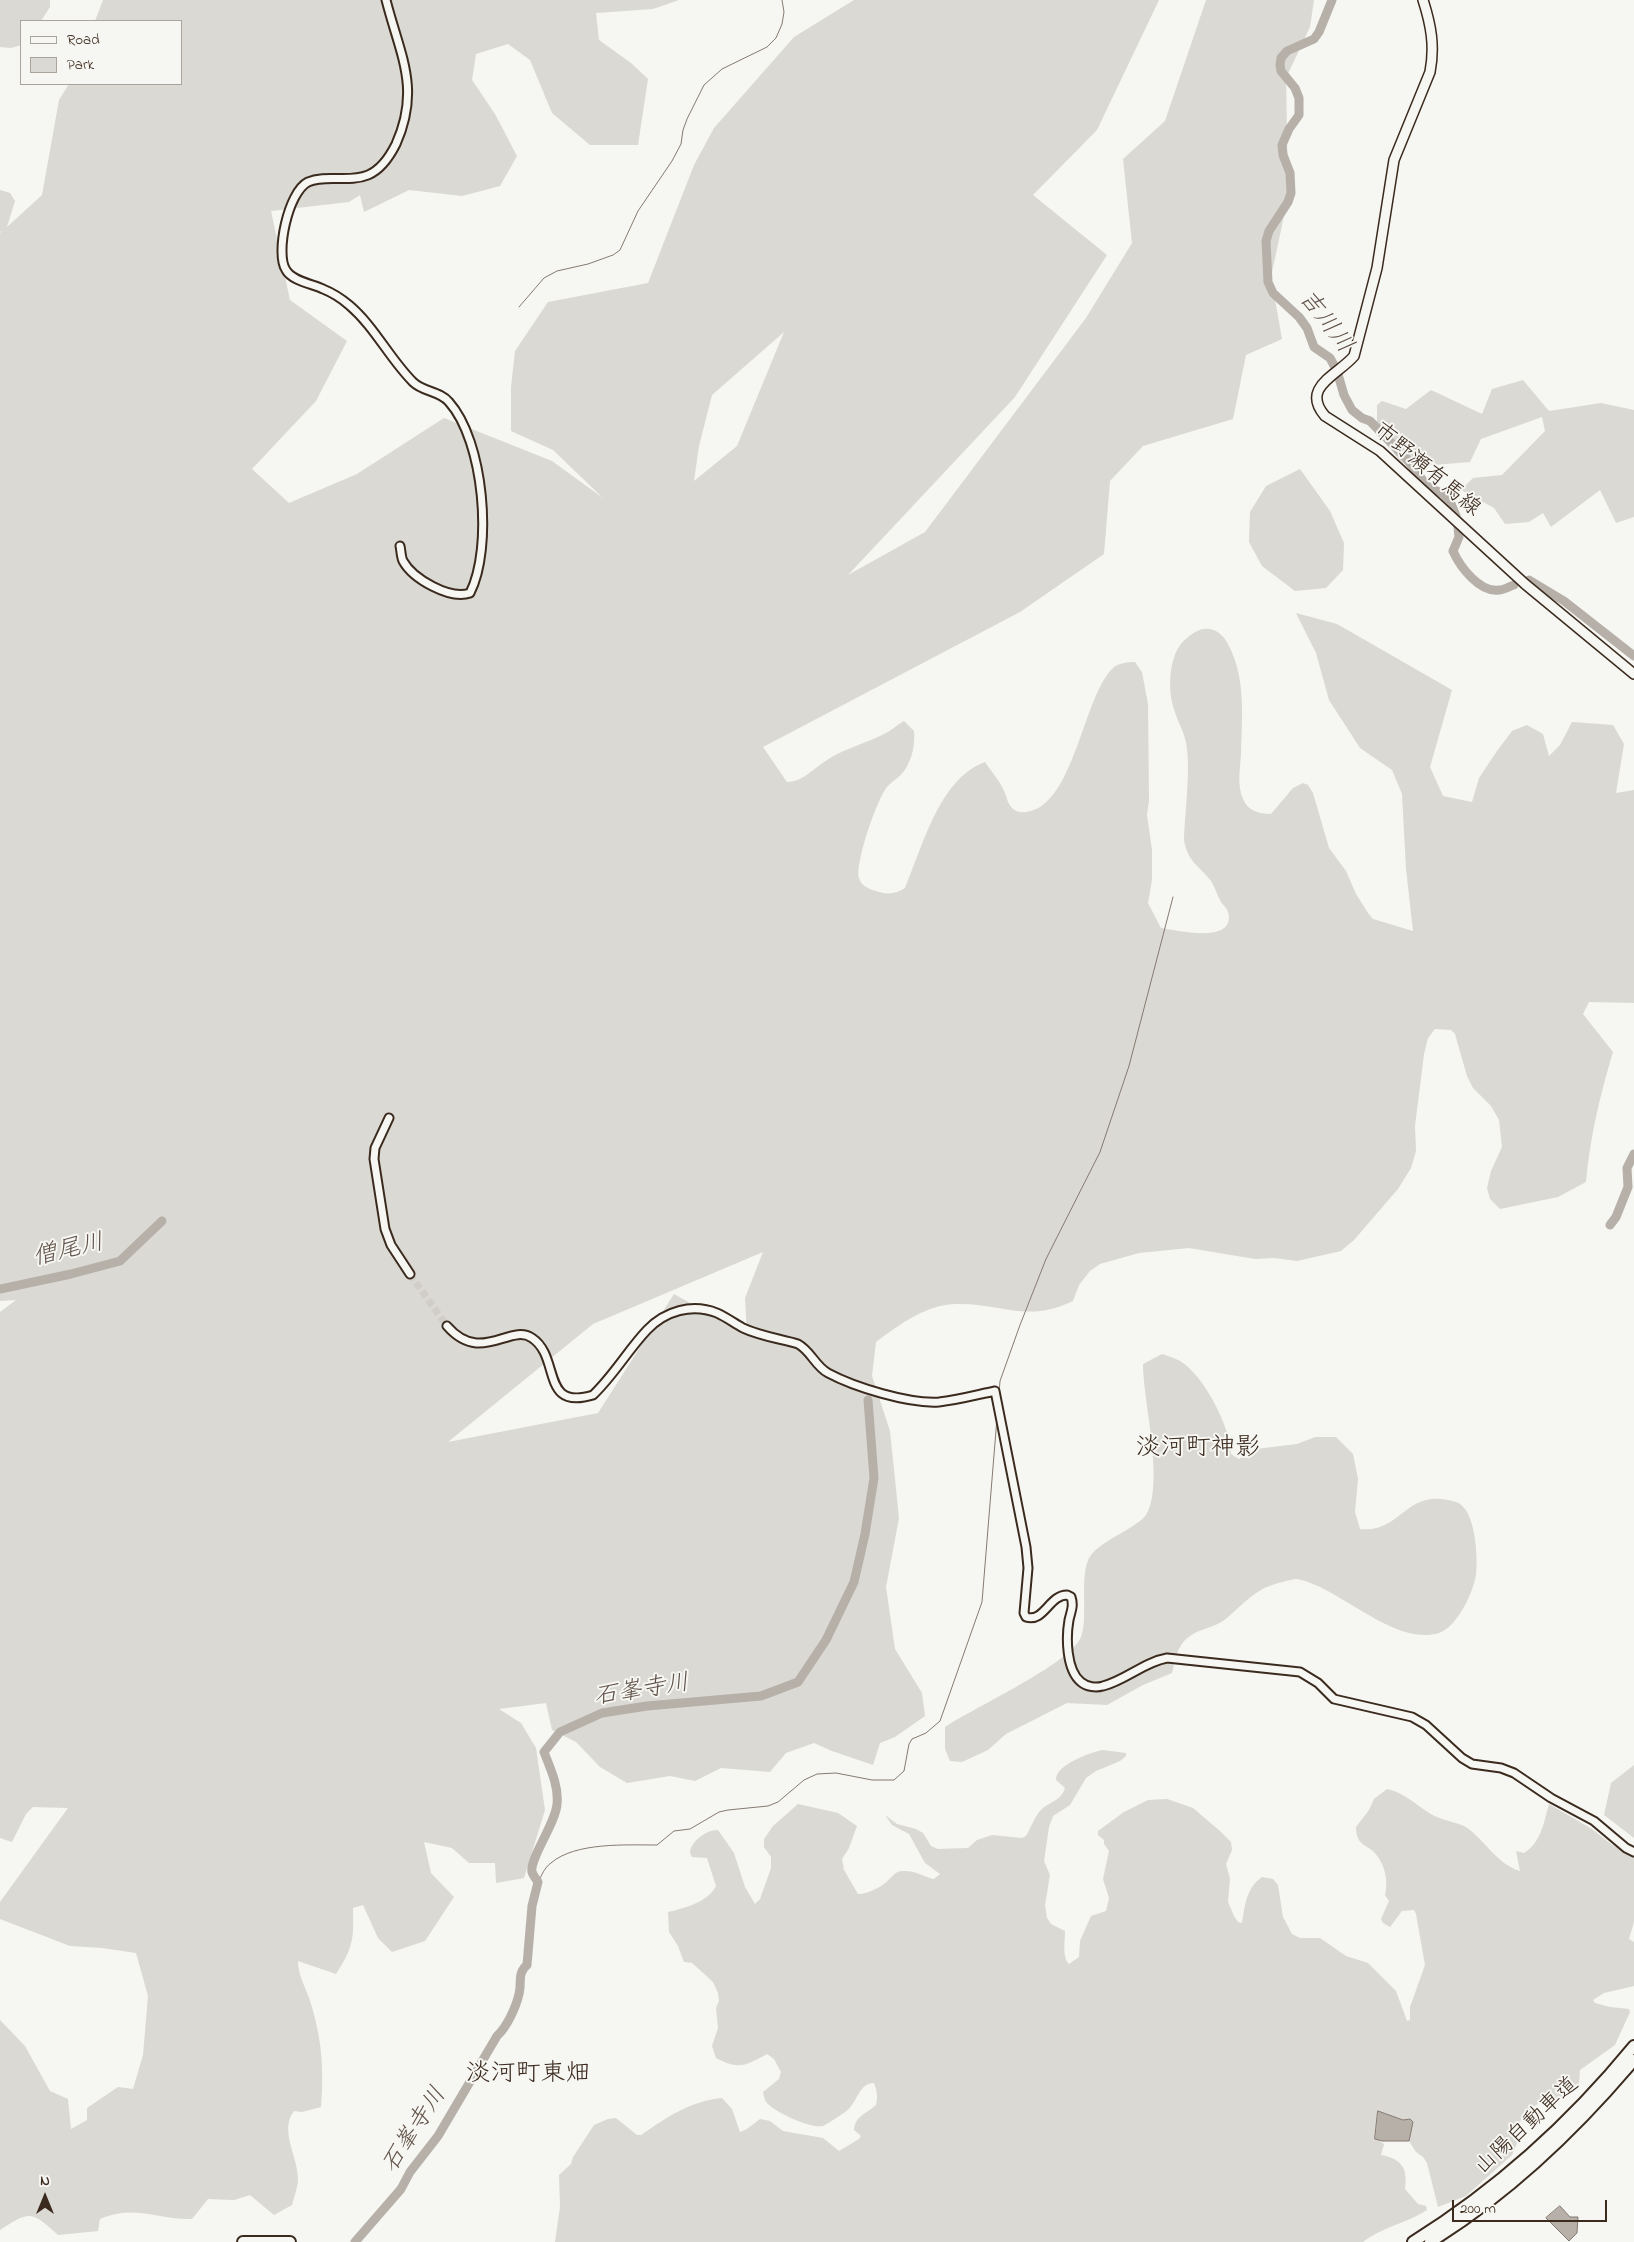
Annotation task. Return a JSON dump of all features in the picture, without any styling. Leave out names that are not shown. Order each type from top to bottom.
[{"type":"highway","name":"山陽自動車道","points":[[1413,2242],[1468,2206],[1534,2152],[1582,2106],[1634,2046]]},
{"type":"highway","name":"山陽自動車道","points":[[1430,2242],[1501,2192],[1540,2160],[1594,2106],[1634,2060]]},
{"type":"highway","points":[[243,2242],[290,2242]]},
{"type":"main road","name":"市野瀬有馬線","points":[[1423,0],[1433,39],[1432,64],[1423,91],[1394,160],[1377,268],[1354,356],[1320,386],[1317,396],[1319,409],[1325,416],[1380,451],[1525,584],[1634,674]]},
{"type":"street","points":[[386,0],[408,75],[408,100],[404,127],[393,151],[374,173],[352,180],[317,179],[307,183],[298,190],[286,219],[283,260],[285,270],[290,274],[323,289],[350,306],[372,328],[414,383],[448,401],[457,413],[466,432],[478,469],[482,489],[478,570],[470,594],[448,594],[421,579],[402,560],[400,546]]},
{"type":"street","points":[[389,1118],[375,1148],[374,1159],[385,1229],[391,1245],[410,1274]]},
{"type":"street","points":[[447,1326],[456,1336],[474,1343],[488,1343],[522,1334],[531,1337],[544,1351],[557,1390],[564,1395],[574,1397],[594,1395],[648,1329],[660,1319],[671,1312],[692,1309],[705,1309],[744,1328],[798,1344],[804,1347],[814,1362],[829,1374],[856,1385],[907,1400],[937,1402],[995,1391],[1026,1547],[1028,1568],[1024,1613],[1026,1617],[1034,1618],[1039,1616],[1056,1597],[1067,1595],[1071,1597],[1073,1606],[1069,1622],[1069,1660],[1074,1675],[1083,1684],[1103,1686],[1152,1662],[1167,1658],[1300,1672],[1318,1682],[1334,1699],[1412,1717],[1421,1721],[1462,1758],[1472,1764],[1501,1768],[1514,1773],[1551,1798],[1594,1821],[1626,1848],[1634,1852]]},
{"type":"green space","points":[[0,0],[50,0],[50,7],[42,20],[20,20],[20,45],[11,48],[0,47]]},
{"type":"green space","points":[[103,0],[679,0],[653,9],[596,13],[599,40],[631,63],[648,79],[638,145],[590,145],[552,113],[530,60],[508,44],[476,54],[472,80],[495,114],[517,156],[500,186],[462,196],[409,190],[364,212],[360,195],[349,202],[271,211],[290,300],[347,341],[316,401],[252,469],[289,503],[357,474],[444,418],[552,461],[603,498],[553,450],[511,431],[511,387],[515,351],[548,302],[648,283],[694,165],[714,128],[794,37],[854,0],[1159,0],[1097,130],[1033,195],[1107,255],[1015,397],[848,575],[925,532],[1086,318],[1132,243],[1123,159],[1165,121],[1206,0],[1314,0],[1310,27],[1286,78],[1288,197],[1271,277],[1282,339],[1246,355],[1233,419],[1143,446],[1110,481],[1104,554],[1020,612],[763,747],[787,782],[807,775],[831,757],[887,733],[904,721],[914,731],[914,745],[910,759],[902,773],[887,787],[878,804],[860,859],[859,878],[866,887],[884,893],[895,893],[905,888],[926,834],[944,798],[969,771],[985,762],[1000,784],[1010,806],[1017,811],[1026,812],[1042,806],[1056,791],[1067,772],[1103,682],[1115,666],[1135,662],[1142,672],[1148,704],[1149,800],[1147,815],[1152,850],[1152,880],[1148,903],[1161,928],[1191,933],[1214,932],[1223,929],[1228,922],[1228,912],[1211,881],[1191,859],[1186,848],[1184,840],[1188,759],[1185,737],[1173,708],[1170,686],[1173,659],[1181,644],[1197,631],[1203,629],[1213,630],[1221,635],[1227,643],[1234,659],[1241,685],[1242,713],[1239,783],[1245,803],[1254,811],[1271,814],[1293,788],[1303,783],[1308,785],[1313,793],[1329,848],[1346,871],[1356,894],[1368,913],[1373,919],[1413,931],[1406,869],[1402,794],[1392,770],[1360,748],[1329,700],[1316,653],[1296,613],[1337,624],[1452,690],[1430,767],[1443,796],[1472,802],[1479,778],[1512,731],[1527,725],[1543,734],[1549,756],[1560,745],[1572,722],[1613,725],[1624,744],[1616,793],[1634,790],[1634,1003],[1589,1002],[1583,1014],[1613,1052],[1596,1116],[1586,1182],[1558,1197],[1500,1209],[1490,1199],[1487,1188],[1491,1171],[1502,1147],[1499,1120],[1491,1106],[1473,1088],[1467,1076],[1455,1034],[1451,1030],[1435,1029],[1428,1038],[1424,1054],[1415,1126],[1416,1151],[1411,1168],[1398,1189],[1354,1240],[1341,1251],[1297,1261],[1274,1258],[1255,1259],[1189,1248],[1139,1253],[1100,1264],[1090,1271],[1079,1285],[1073,1301],[1057,1307],[1029,1312],[959,1304],[936,1307],[915,1316],[876,1342],[872,1376],[890,1431],[899,1518],[886,1587],[895,1649],[922,1693],[925,1716],[895,1737],[880,1743],[873,1765],[814,1743],[786,1753],[770,1772],[721,1768],[695,1781],[670,1776],[627,1783],[600,1767],[576,1742],[552,1730],[546,1703],[499,1709],[521,1723],[536,1748],[545,1810],[524,1878],[496,1883],[495,1863],[469,1863],[452,1848],[424,1842],[431,1873],[454,1897],[425,1941],[392,1952],[378,1938],[363,1905],[353,1908],[353,1936],[346,1957],[336,1974],[298,1961],[299,1972],[318,2030],[322,2080],[321,2107],[302,2112],[294,2111],[290,2118],[288,2127],[290,2144],[298,2179],[292,2205],[274,2215],[250,2195],[234,2200],[208,2199],[192,2219],[125,2213],[100,2219],[98,2231],[58,2235],[42,2221],[31,2216],[18,2219],[0,2230],[0,2020],[25,2046],[50,2091],[68,2099],[71,2129],[87,2120],[87,2108],[118,2087],[133,2089],[143,2055],[148,1996],[136,1953],[70,1946],[0,1919],[0,1902],[68,1808],[33,1807],[26,1814],[12,1842],[0,1838],[0,1312],[16,1300],[0,1301],[0,233],[2,231],[0,232],[0,190],[10,193],[15,201],[7,227],[42,195],[59,100],[68,85],[182,85],[182,20],[95,20]],"holes":[[[784,332],[737,446],[694,481],[699,446],[712,395]],[[763,1252],[745,1298],[747,1335],[674,1294],[598,1413],[448,1442],[593,1324]]]},
{"type":"green space","points":[[1523,380],[1549,411],[1601,403],[1634,410],[1634,517],[1616,523],[1600,490],[1551,527],[1543,513],[1529,522],[1505,524],[1494,508],[1461,490],[1473,478],[1502,475],[1545,431],[1542,417],[1481,439],[1470,462],[1409,467],[1400,461],[1377,431],[1377,405],[1382,401],[1406,409],[1431,390],[1482,414],[1492,389]]},
{"type":"green space","points":[[1300,469],[1330,511],[1344,543],[1343,570],[1326,588],[1295,591],[1262,566],[1249,542],[1250,512],[1266,486]]},
{"type":"green space","points":[[1162,1354],[1180,1361],[1198,1377],[1221,1417],[1230,1443],[1231,1454],[1239,1459],[1256,1449],[1297,1444],[1315,1437],[1336,1437],[1353,1454],[1358,1479],[1355,1512],[1360,1529],[1374,1529],[1386,1525],[1414,1505],[1425,1500],[1439,1499],[1456,1502],[1463,1506],[1472,1523],[1477,1557],[1476,1575],[1468,1600],[1458,1617],[1446,1630],[1439,1633],[1422,1635],[1404,1632],[1386,1624],[1314,1584],[1297,1579],[1279,1583],[1256,1593],[1221,1622],[1188,1637],[1180,1647],[1172,1673],[1143,1685],[1107,1705],[1067,1703],[1006,1734],[988,1750],[962,1762],[950,1761],[945,1749],[945,1727],[1041,1672],[1073,1648],[1081,1637],[1083,1628],[1085,1572],[1091,1555],[1142,1520],[1146,1515],[1154,1484],[1152,1442],[1143,1364]]},
{"type":"green space","points":[[1103,1750],[1126,1753],[1126,1756],[1086,1778],[1070,1805],[1053,1816],[1049,1827],[1044,1861],[1050,1875],[1045,1905],[1047,1918],[1051,1924],[1065,1931],[1065,1953],[1069,1964],[1079,1957],[1080,1941],[1091,1916],[1106,1911],[1109,1898],[1103,1879],[1109,1851],[1104,1844],[1104,1840],[1098,1835],[1098,1831],[1124,1812],[1148,1800],[1167,1799],[1193,1808],[1231,1842],[1232,1850],[1226,1864],[1230,1879],[1228,1902],[1238,1922],[1242,1923],[1249,1892],[1257,1881],[1262,1877],[1273,1879],[1278,1885],[1283,1917],[1292,1934],[1300,1938],[1320,1938],[1346,1956],[1368,1963],[1396,1991],[1407,2021],[1410,2020],[1410,2007],[1425,1965],[1414,1910],[1402,1911],[1390,1927],[1383,1923],[1381,1919],[1389,1901],[1385,1895],[1385,1871],[1381,1861],[1358,1839],[1356,1827],[1369,1810],[1374,1799],[1387,1789],[1401,1794],[1437,1817],[1466,1827],[1499,1859],[1520,1871],[1516,1851],[1524,1853],[1534,1844],[1541,1832],[1549,1804],[1592,1829],[1611,1844],[1634,1856],[1634,1922],[1629,1939],[1634,1942],[1634,1986],[1604,1993],[1593,2000],[1595,2003],[1610,2007],[1629,2009],[1630,2012],[1615,2045],[1580,2070],[1579,2083],[1557,2103],[1544,2101],[1527,2110],[1518,2125],[1520,2136],[1512,2155],[1466,2196],[1438,2207],[1427,2163],[1416,2152],[1409,2141],[1410,2119],[1403,2120],[1378,2111],[1375,2138],[1384,2144],[1381,2155],[1399,2162],[1404,2170],[1405,2189],[1418,2204],[1426,2206],[1427,2210],[1378,2232],[1363,2242],[555,2242],[560,2207],[559,2175],[571,2164],[573,2157],[594,2125],[608,2119],[616,2118],[637,2135],[641,2135],[689,2107],[722,2098],[732,2109],[740,2132],[760,2119],[770,2121],[783,2131],[823,2138],[839,2151],[859,2139],[861,2136],[854,2130],[856,2121],[876,2105],[877,2097],[874,2083],[861,2090],[849,2109],[823,2126],[803,2123],[773,2108],[764,2098],[763,2092],[779,2079],[781,2072],[774,2059],[767,2054],[747,2064],[736,2065],[716,2058],[712,2046],[718,2028],[716,2008],[719,2001],[718,1993],[713,1982],[701,1971],[692,1963],[684,1962],[678,1946],[669,1932],[668,1912],[702,1900],[716,1886],[707,1858],[692,1857],[690,1853],[693,1845],[700,1837],[718,1830],[734,1853],[745,1887],[755,1904],[760,1899],[771,1868],[771,1857],[764,1847],[764,1839],[773,1826],[798,1804],[838,1813],[857,1826],[849,1848],[842,1859],[844,1870],[858,1894],[879,1887],[900,1871],[912,1872],[934,1879],[940,1874],[925,1863],[909,1834],[892,1825],[885,1815],[897,1824],[923,1833],[931,1846],[938,1849],[968,1848],[977,1840],[992,1835],[1022,1838],[1026,1836],[1035,1818],[1045,1806],[1061,1796],[1065,1788],[1056,1780],[1057,1774],[1061,1769],[1083,1756]]},
{"type":"green space","points":[[1634,1765],[1634,1838],[1604,1815],[1611,1783]]},
{"type":"shaded area","points":[[1378,2111],[1403,2120],[1410,2119],[1413,2122],[1409,2141],[1382,2141],[1375,2139]]},
{"type":"shaded area","points":[[1560,2206],[1570,2217],[1578,2217],[1577,2233],[1569,2241],[1546,2218]]},
{"type":"waterway","points":[[519,307],[544,278],[557,271],[588,264],[613,255],[620,250],[638,211],[672,161],[681,144],[687,119],[704,85],[722,69],[767,47],[776,38],[782,24],[784,12],[782,0]]},
{"type":"waterway","name":"吉川川","points":[[1332,0],[1319,32],[1314,39],[1287,51],[1281,58],[1281,71],[1295,88],[1299,98],[1299,115],[1289,129],[1282,145],[1283,155],[1290,173],[1291,193],[1288,202],[1269,231],[1266,241],[1268,282],[1273,293],[1299,317],[1307,328],[1314,347],[1330,358],[1337,371],[1344,395],[1352,410],[1362,418],[1370,421],[1406,458],[1427,486],[1443,494],[1450,501],[1456,516]]},
{"type":"waterway","name":"吉川川","points":[[1458,527],[1459,537],[1453,551],[1460,564],[1472,578],[1492,590],[1501,590],[1514,585]]},
{"type":"waterway","name":"吉川川","points":[[1529,580],[1564,601],[1634,656]]},
{"type":"waterway","points":[[999,1394],[1000,1381],[1046,1259],[1100,1152],[1129,1066],[1173,897]]},
{"type":"waterway","points":[[1610,1225],[1616,1217],[1628,1187],[1627,1168],[1634,1154]]},
{"type":"waterway","name":"僧尾川","points":[[0,1289],[71,1274],[120,1261],[162,1221]]},
{"type":"waterway","name":"石峯寺川","points":[[355,2242],[401,2189],[410,2172],[438,2136],[497,2036],[508,2022],[516,2005],[522,1971],[527,1965],[532,1906],[538,1882],[532,1872],[532,1866],[556,1812],[557,1804],[555,1784],[544,1752],[560,1732],[602,1713],[647,1706],[761,1696],[798,1682],[826,1640],[854,1582],[865,1534],[874,1478],[868,1400]]},
{"type":"waterway","points":[[538,1882],[549,1865],[561,1856],[573,1851],[602,1846],[657,1845],[674,1831],[690,1829],[719,1812],[768,1806],[778,1802],[804,1780],[817,1774],[836,1773],[872,1780],[894,1780],[904,1771],[909,1744],[912,1739],[926,1733],[940,1721],[982,1602],[997,1418]]},
{"type":"tunnel","points":[[410,1274],[447,1326]]},
{"type":"district","name":"淡河町神影","points":[[1198,1450]]},
{"type":"district","name":"淡河町東畑","points":[[528,2076]]}]
